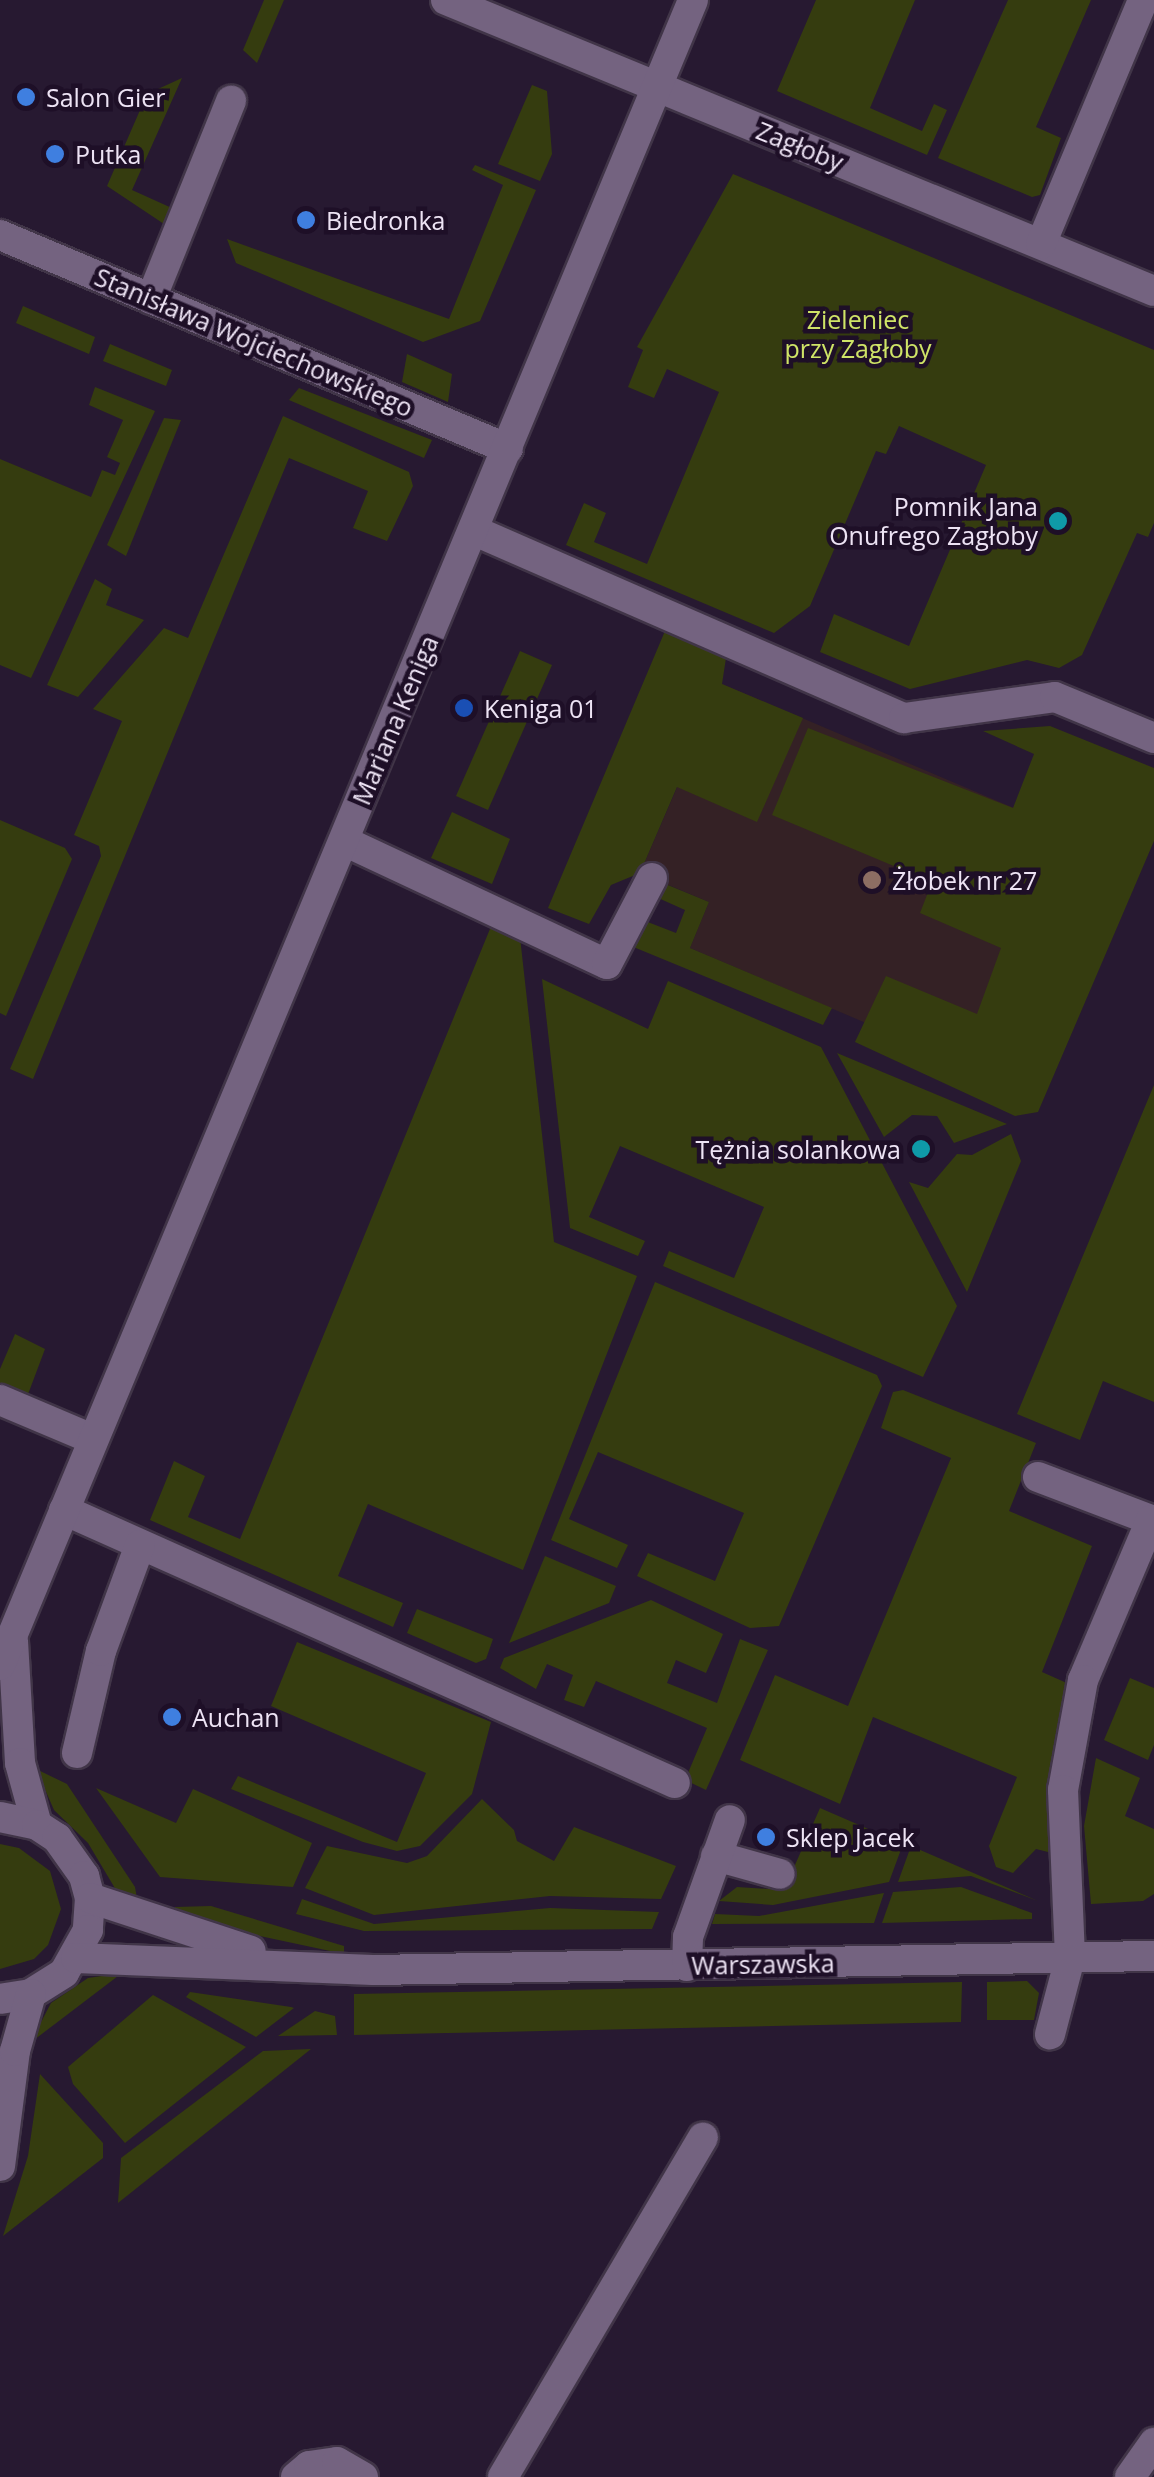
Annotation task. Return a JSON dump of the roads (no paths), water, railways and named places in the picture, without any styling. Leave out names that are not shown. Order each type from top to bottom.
[{"type":"street","name":"Zagłoby","points":[[446,0],[1154,291]]},
{"type":"street","name":"Mariana Keniga","points":[[37,1825],[20,1763],[6,1652],[90,1438],[474,531],[693,0]]},
{"type":"street","points":[[1041,244],[1143,0]]},
{"type":"street","points":[[151,299],[232,102]]},
{"type":"street","name":"Stanisława Wojciechowskiego","points":[[0,235],[508,449]]},
{"type":"street","points":[[474,531],[904,718],[1055,697],[1154,738]]},
{"type":"street","points":[[344,840],[607,964],[652,878]]},
{"type":"street","points":[[0,1400],[90,1438]]},
{"type":"street","points":[[1038,1476],[1151,1520],[1080,1698],[1063,1790],[1070,1958],[1050,2034]]},
{"type":"street","points":[[64,1510],[675,1783]]},
{"type":"street","points":[[76,1753],[101,1651],[140,1545]]},
{"type":"street","points":[[0,1817],[37,1825],[73,1855],[90,1898],[88,1930],[76,1958],[31,1994],[0,1999]]},
{"type":"street","points":[[687,1966],[688,1937],[730,1820]]},
{"type":"street","points":[[716,1856],[780,1874]]},
{"type":"street","name":"Warszawska","points":[[90,1898],[224,1947],[373,1970]]},
{"type":"street","name":"Warszawska","points":[[76,1958],[373,1970],[1154,1956]]},
{"type":"street","points":[[0,2166],[18,2034],[31,1994]]},
{"type":"street","points":[[503,2477],[703,2137]]},
{"type":"street","points":[[1130,2477],[1154,2442]]},
{"type":"street","points":[[296,2477],[310,2466],[337,2462],[363,2477]]},
{"type":"place","name":"Salon Gier","points":[[26,97]]},
{"type":"place","name":"Putka","points":[[55,154]]},
{"type":"place","name":"Biedronka","points":[[306,220]]},
{"type":"place","name":"Pomnik Jana Onufrego Zagłoby","points":[[1058,521]]},
{"type":"place","name":"Keniga 01","points":[[464,708]]},
{"type":"place","name":"Żłobek nr 27","points":[[872,880]]},
{"type":"place","name":"Tężnia solankowa","points":[[921,1149]]},
{"type":"place","name":"Auchan","points":[[172,1717]]},
{"type":"place","name":"Sklep Jacek","points":[[766,1837]]},
{"type":"park label","name":"Zieleniec przy Zagłoby","points":[[858,334]]}]
